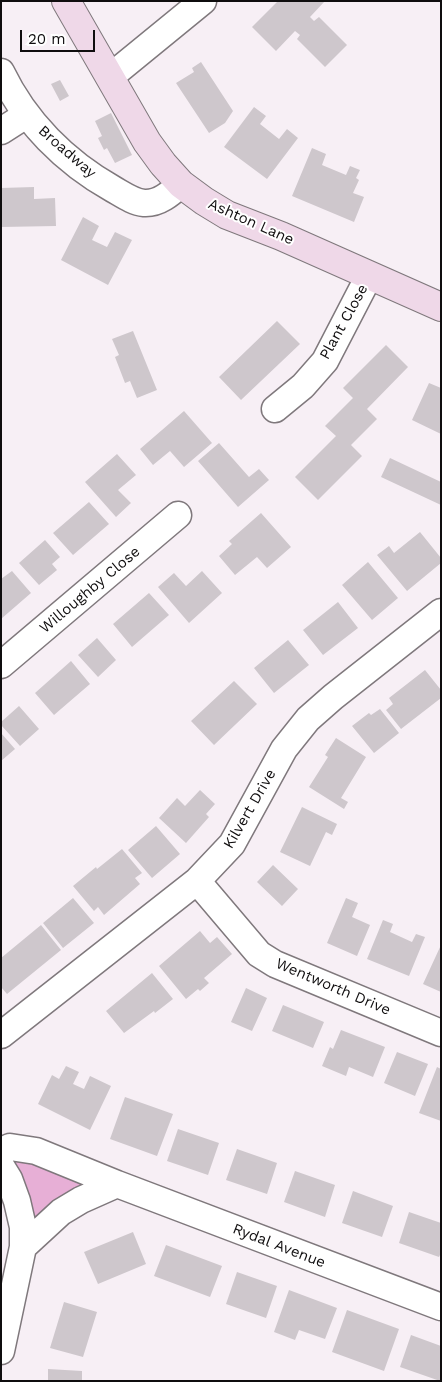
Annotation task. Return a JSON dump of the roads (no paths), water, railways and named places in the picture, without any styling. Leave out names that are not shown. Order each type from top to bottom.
[{"type":"main road","name":"Ashton Lane","points":[[66,1],[147,142],[181,184],[226,215],[281,236],[441,308]]},
{"type":"street","points":[[110,76],[203,1]]},
{"type":"street","name":"Broadway","points":[[1,72],[26,115],[51,143],[79,167],[131,199],[144,203],[156,201],[167,196],[181,184]]},
{"type":"street","points":[[1,131],[26,115]]},
{"type":"street","name":"Plant Close","points":[[275,409],[303,386],[325,361],[370,276]]},
{"type":"street","name":"Willoughby Close","points":[[1,665],[178,515]]},
{"type":"street","name":"Kilvert Drive","points":[[1,1035],[197,881],[232,844],[284,750],[302,725],[333,697],[441,612]]},
{"type":"street","name":"Wentworth Drive","points":[[197,881],[259,954],[275,964],[441,1034]]},
{"type":"street","name":"Rydal Avenue","points":[[1,1151],[10,1148],[36,1151],[117,1184],[441,1307]]},
{"type":"street","points":[[1,1166],[9,1179],[17,1201],[23,1227],[23,1247],[1,1350]]},
{"type":"street","points":[[23,1247],[61,1212],[81,1200],[117,1184]]}]
